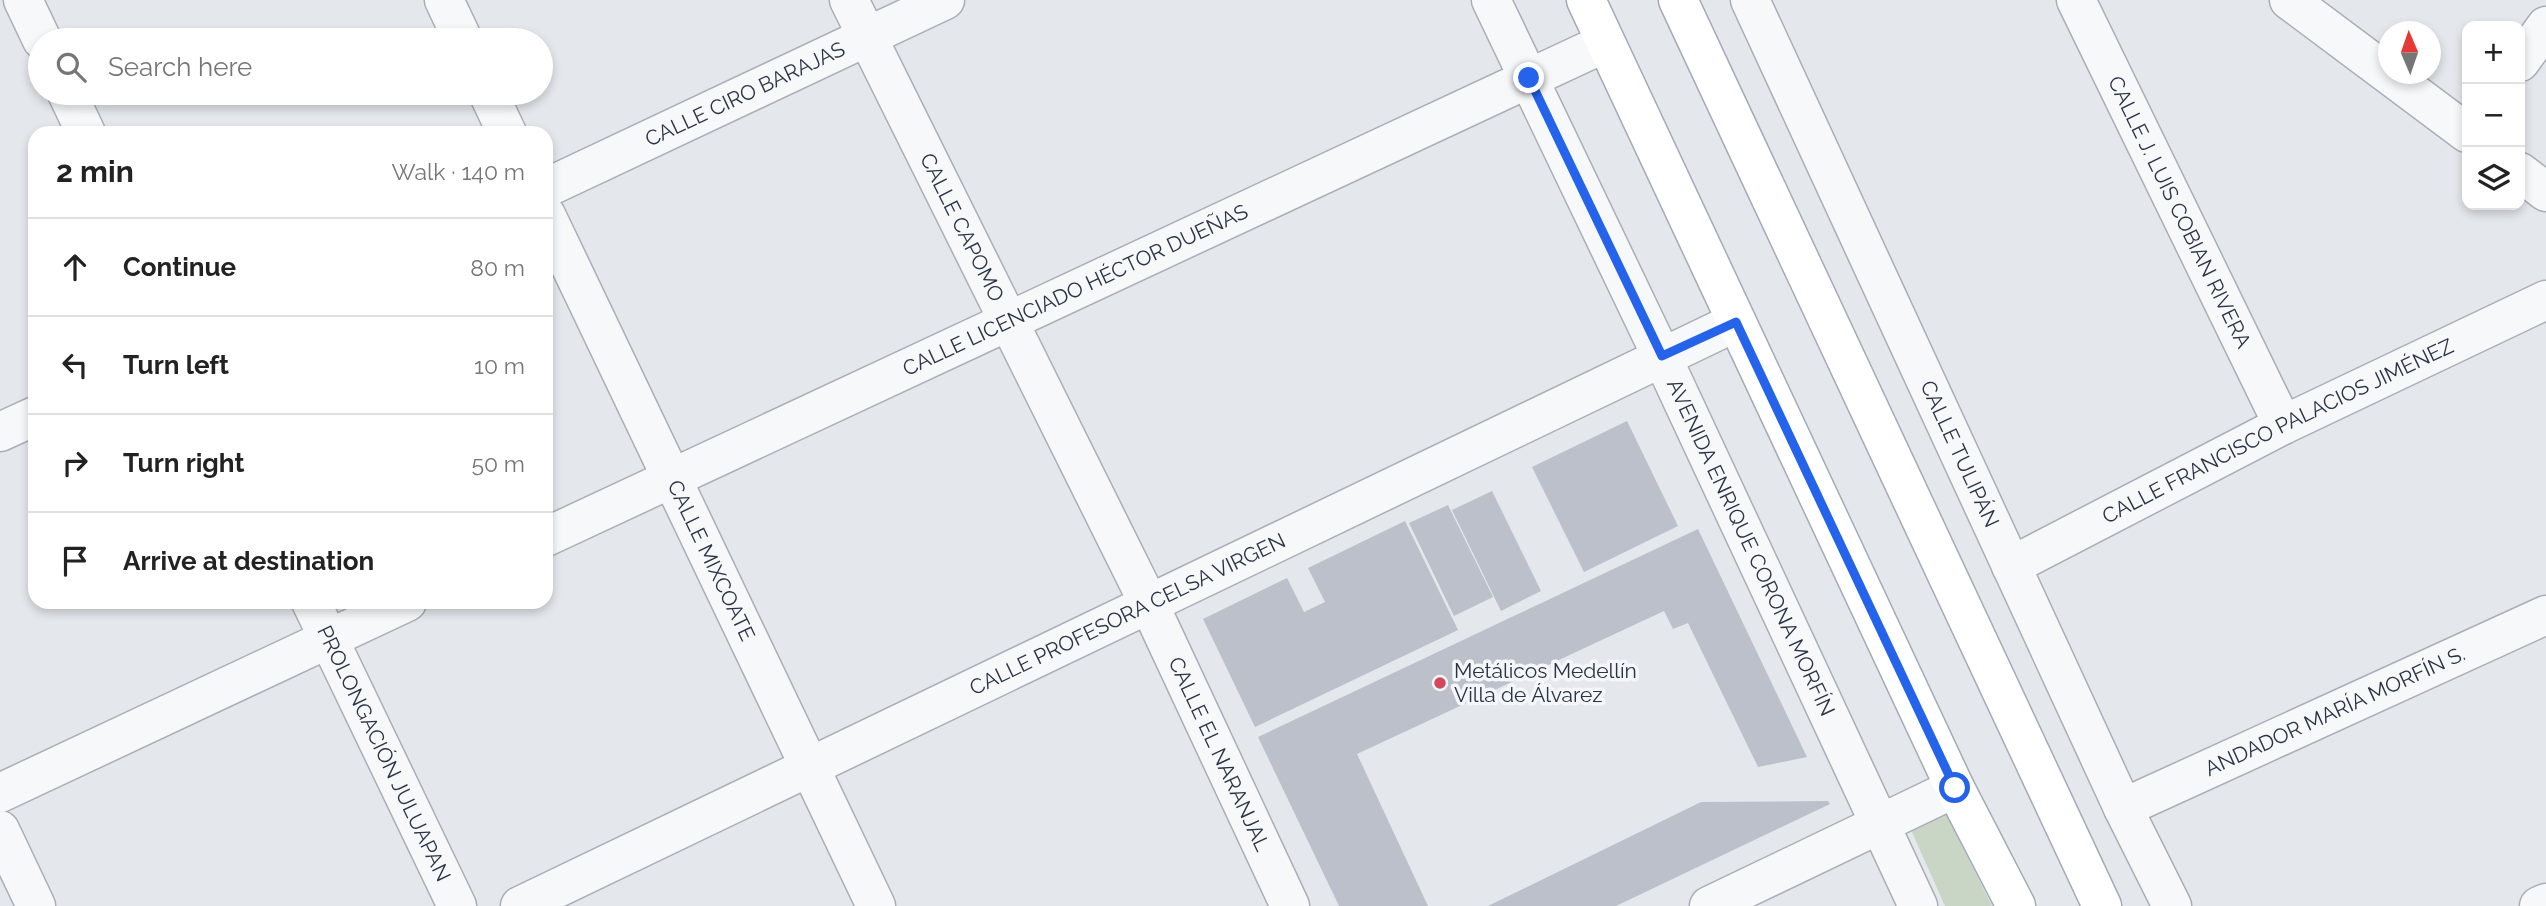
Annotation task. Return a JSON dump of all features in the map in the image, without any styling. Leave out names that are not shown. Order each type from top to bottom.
[{"type":"main road","points":[[1586,0],[1955,788],[2016,906]]},
{"type":"main road","points":[[1678,0],[2102,906]]},
{"type":"street","points":[[23,0],[36,28]]},
{"type":"street","points":[[443,0],[457,28]]},
{"type":"street","name":"CALLE CAPOMO","points":[[849,0],[1149,604]]},
{"type":"street","name":"CALLE CIRO BARAJAS","points":[[553,185],[945,0]]},
{"type":"street","name":"AVENIDA ENRIQUE CORONA MORFÍN","points":[[1490,0],[1662,356],[1918,906]]},
{"type":"street","name":"CALLE TULIPÁN","points":[[1750,0],[2123,808],[2172,906]]},
{"type":"street","name":"CALLE J. LUIS COBIAN RIVERA","points":[[2076,0],[2283,425]]},
{"type":"street","points":[[2289,0],[2462,129]]},
{"type":"street","points":[[2525,55],[2546,26]]},
{"type":"street","name":"CALLE LICENCIADO HÉCTOR DUEÑAS","points":[[553,534],[1605,43]]},
{"type":"street","points":[[73,105],[83,126]]},
{"type":"street","points":[[494,105],[504,126]]},
{"type":"street","points":[[2525,176],[2546,192]]},
{"type":"street","name":"CALLE MIXCOATE","points":[[553,230],[876,906]]},
{"type":"street","name":"CALLE FRANCISCO PALACIOS JIMÉNEZ","points":[[2011,566],[2283,425],[2546,300]]},
{"type":"street","name":"CALLE PROFESORA CELSA VIRGEN","points":[[520,906],[1736,322]]},
{"type":"street","points":[[0,432],[28,419]]},
{"type":"street","name":"CALLE EL NARANJAL","points":[[1149,604],[1290,906]]},
{"type":"street","name":"PROLONGACIÓN JULUAPAN","points":[[314,609],[457,906]]},
{"type":"street","points":[[0,793],[392,609]]},
{"type":"street","name":"ANDADOR MARÍA MORFÍN S.","points":[[2123,808],[2546,615]]},
{"type":"street","points":[[1709,906],[1955,788]]},
{"type":"street","points":[[0,831],[36,906]]},
{"type":"street","points":[[2539,906],[2546,903]]},
{"type":"green space","points":[[1946,814],[1992,906],[1945,906],[1911,830]]},
{"type":"building","points":[[1627,421],[1678,526],[1584,572],[1532,467]]},
{"type":"building","points":[[1492,491],[1541,591],[1501,611],[1452,510]]},
{"type":"building","points":[[1448,505],[1493,597],[1454,616],[1409,523]]},
{"type":"building","points":[[1405,521],[1458,630],[1255,727],[1203,619],[1287,578],[1304,612],[1325,602],[1308,568]]},
{"type":"building","name":"Metálicos Medellín Villa de Álvarez","points":[[1698,529],[1807,757],[1758,767],[1688,623],[1673,629],[1664,611],[1357,754],[1428,906],[1339,906],[1258,737]]},
{"type":"building","points":[[1828,801],[1830,804],[1616,906],[1488,906],[1701,802]]},
{"type":"place","name":"Metálicos Medellín Villa de Álvarez","points":[[1440,683]]},
{"type":"route","points":[[1529,78],[1662,356],[1736,322],[1955,788]]}]
